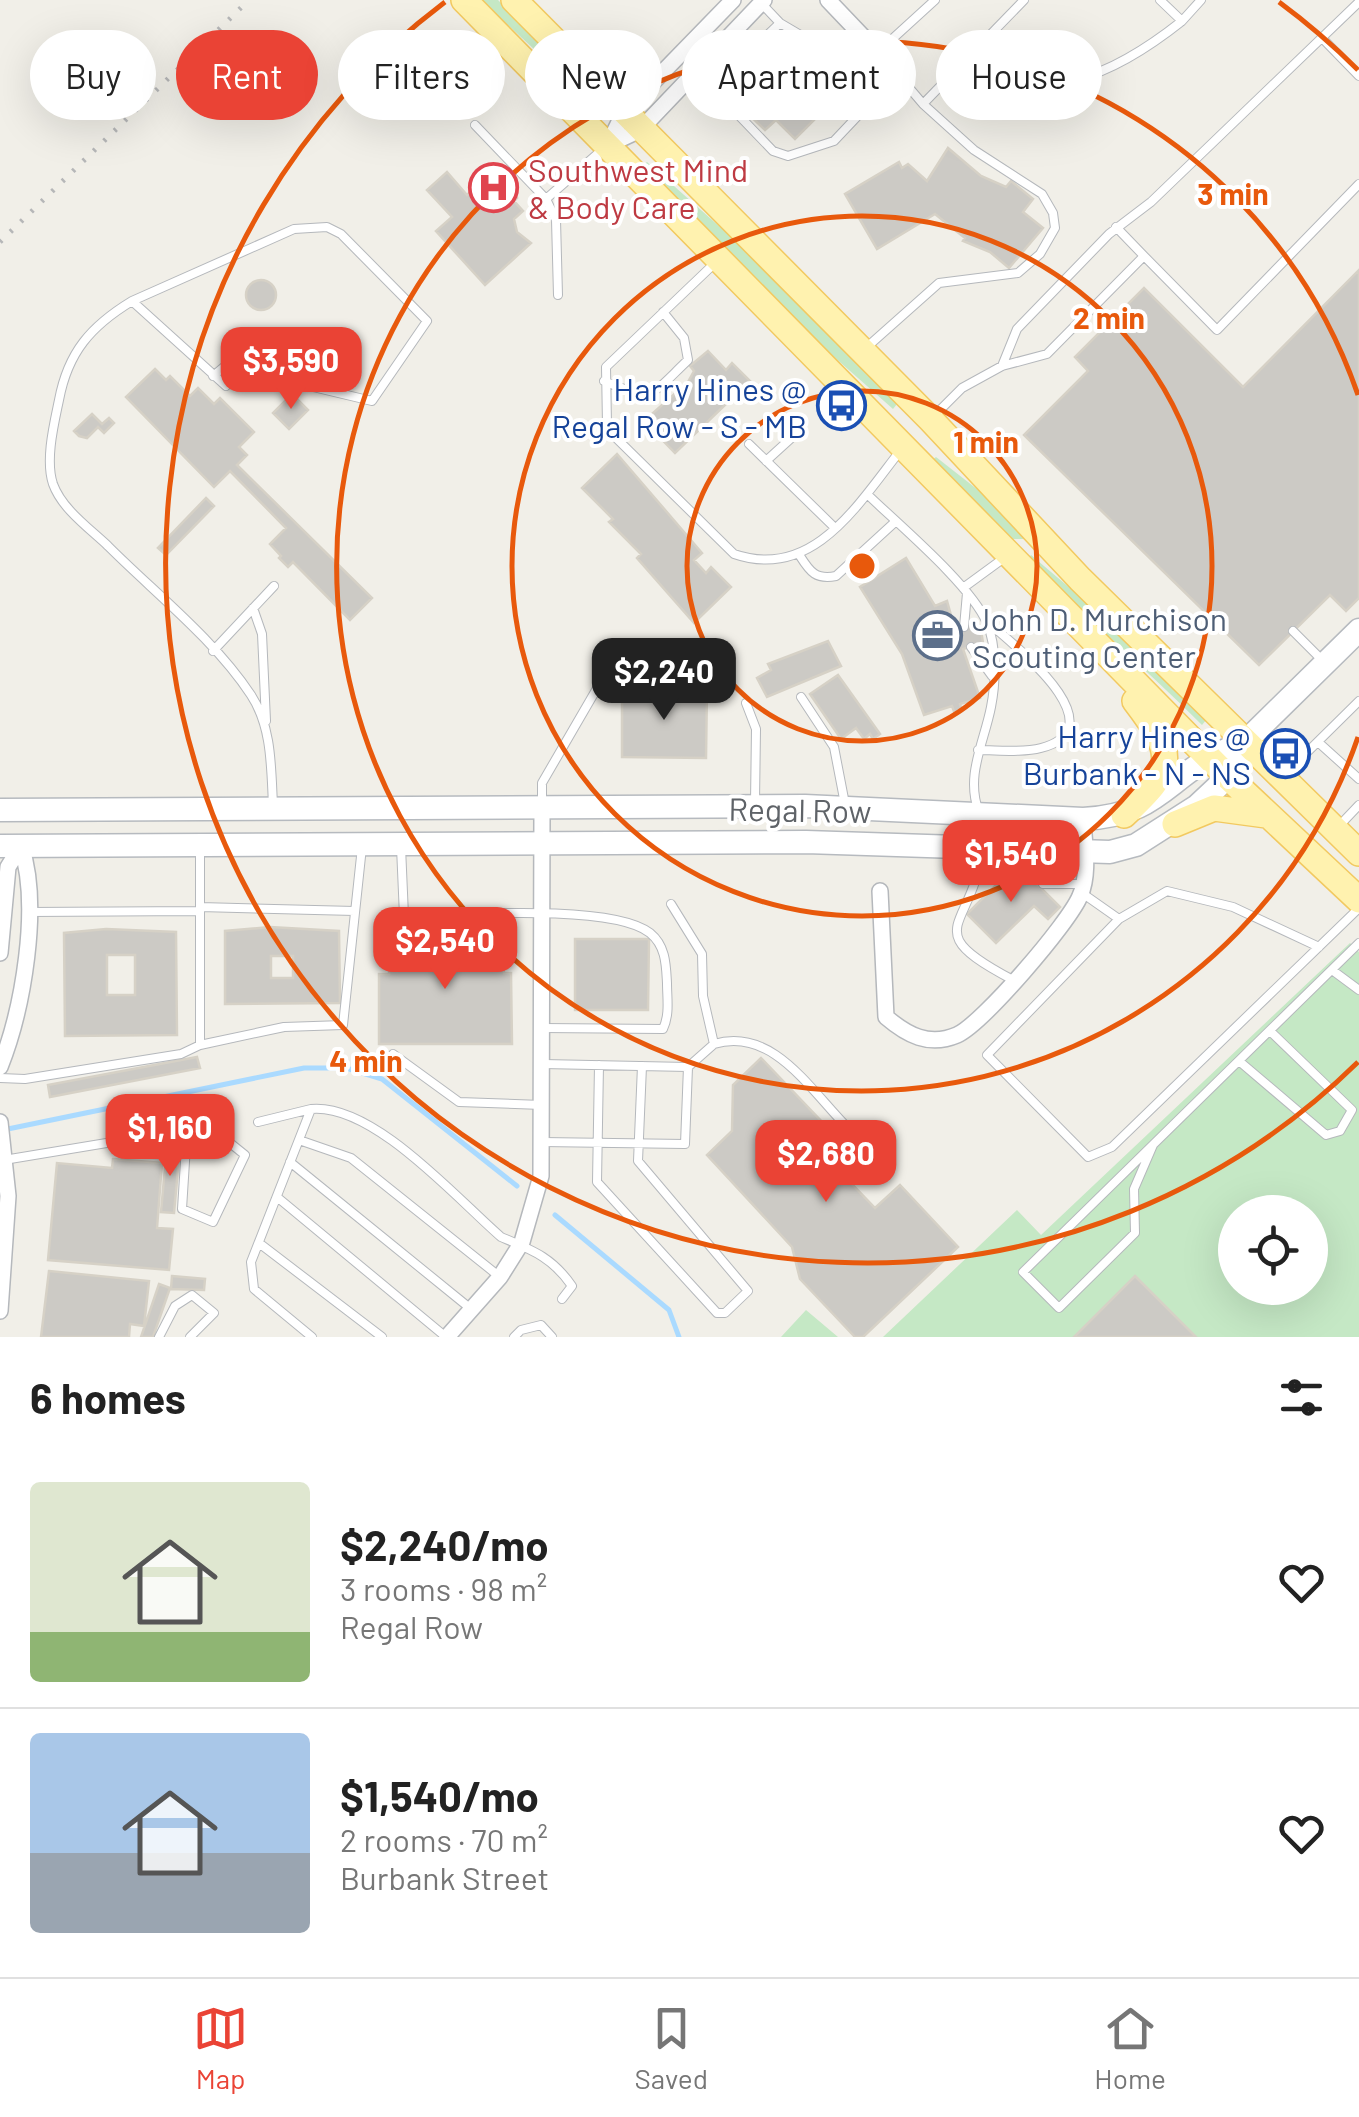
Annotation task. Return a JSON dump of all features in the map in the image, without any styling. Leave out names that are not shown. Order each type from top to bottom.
[{"type":"main road","points":[[464,0],[1209,758],[1359,904]]},
{"type":"main road","points":[[514,0],[931,420],[1080,578],[1359,853]]},
{"type":"main road","points":[[904,446],[931,420]]},
{"type":"main road","points":[[1010,554],[1024,547],[1036,550],[1062,572],[1080,578]]},
{"type":"main road","points":[[1245,742],[1359,630]]},
{"type":"main road","points":[[1100,646],[1166,747],[1162,776],[1124,815]]},
{"type":"main road","name":"Regal Row","points":[[10,810],[755,806],[1083,820],[1124,815],[1165,794],[1209,758],[1245,742]]},
{"type":"main road","name":"Regal Row","points":[[10,846],[754,843],[1085,854],[1136,845],[1175,824],[1228,777],[1245,742]]},
{"type":"main road","points":[[754,843],[755,806]]},
{"type":"main road","points":[[1175,824],[1214,808],[1238,808],[1271,816]]},
{"type":"main road","points":[[274,809],[274,845]]},
{"type":"main road","points":[[10,810],[10,846]]},
{"type":"main road","points":[[881,847],[899,838],[964,830],[981,816]]},
{"type":"street","points":[[703,30],[732,0]]},
{"type":"street","points":[[828,0],[856,30]]},
{"type":"street","points":[[736,30],[762,2]]},
{"type":"street","points":[[608,145],[632,121],[682,53]]},
{"type":"street","points":[[608,145],[682,82]]},
{"type":"street","points":[[447,1337],[500,1277],[522,1242],[542,1176],[542,808]]},
{"type":"street","points":[[880,891],[882,1006],[886,1017],[905,1033],[938,1040],[958,1035],[1056,934],[1083,889],[1083,820]]},
{"type":"street","points":[[0,953],[10,846]]},
{"type":"street","points":[[0,1067],[20,994],[28,912],[28,868],[10,846]]},
{"type":"street","points":[[0,1122],[8,1196],[0,1311]]},
{"type":"lane","points":[[905,30],[924,0]]},
{"type":"lane","points":[[920,10],[935,0]]},
{"type":"lane","points":[[994,30],[1024,0]]},
{"type":"lane","points":[[1160,0],[1182,21]]},
{"type":"lane","points":[[1102,73],[1129,61],[1182,21],[1201,0]]},
{"type":"lane","points":[[762,2],[780,23],[792,30]]},
{"type":"lane","points":[[1002,366],[1017,329],[1116,227],[1151,202],[1359,2]]},
{"type":"lane","points":[[773,30],[780,23]]},
{"type":"lane","points":[[1322,38],[1359,76]]},
{"type":"lane","points":[[923,104],[936,90]]},
{"type":"lane","points":[[862,351],[939,283],[1018,273],[1040,254],[1055,228],[1053,213],[1042,194],[974,150],[916,96]]},
{"type":"lane","points":[[744,120],[773,150],[788,156],[834,141],[854,120]]},
{"type":"lane","points":[[475,125],[546,199],[556,220],[558,294]]},
{"type":"lane","points":[[546,199],[608,145]]},
{"type":"lane","points":[[1116,227],[1217,330],[1359,184]]},
{"type":"lane","points":[[213,376],[225,366],[372,401],[428,321],[341,234],[311,226],[294,228],[132,300],[92,330],[64,371],[50,466],[53,484],[65,505],[213,652],[251,695],[266,724]]},
{"type":"lane","points":[[931,420],[962,388],[1002,366],[1047,354],[1144,256]]},
{"type":"lane","points":[[719,258],[606,367],[607,426],[614,436],[734,554],[766,562],[800,556],[867,494],[904,446]]},
{"type":"lane","points":[[132,300],[226,386]]},
{"type":"lane","points":[[604,381],[640,396],[651,394],[688,360],[684,338],[663,312]]},
{"type":"lane","points":[[766,460],[799,431],[783,417]]},
{"type":"lane","points":[[750,444],[834,527]]},
{"type":"lane","points":[[867,494],[965,590],[986,620],[1060,689],[1068,713],[1065,728],[1054,744],[1036,749],[978,750]]},
{"type":"lane","points":[[800,556],[810,572],[824,578],[836,576],[895,522]]},
{"type":"lane","points":[[964,627],[965,590],[1010,554]]},
{"type":"lane","points":[[213,652],[274,586]]},
{"type":"lane","points":[[254,608],[262,634],[274,809]]},
{"type":"lane","points":[[981,816],[973,789],[978,750],[991,707],[993,678],[986,620]]},
{"type":"lane","points":[[1293,631],[1325,663]]},
{"type":"lane","points":[[972,647],[993,678]]},
{"type":"lane","points":[[542,808],[542,784],[603,678]]},
{"type":"lane","points":[[801,697],[834,746],[846,808]]},
{"type":"lane","points":[[1281,778],[1359,701]]},
{"type":"lane","points":[[746,704],[756,729],[755,806]]},
{"type":"lane","points":[[1318,742],[1357,775]]},
{"type":"lane","points":[[1335,830],[1359,805]]},
{"type":"lane","points":[[0,1078],[25,1079],[181,1054],[200,1045],[284,1027],[343,1025],[362,844]]},
{"type":"lane","points":[[401,844],[404,916],[544,913],[634,924],[653,935],[666,957],[668,1018],[663,1029],[629,1032],[542,1028]]},
{"type":"lane","points":[[200,845],[200,1045]]},
{"type":"lane","points":[[982,851],[977,888],[954,923],[954,937],[970,957],[1013,980]]},
{"type":"lane","points":[[1041,853],[1043,884],[1083,889],[1119,919]]},
{"type":"lane","points":[[1319,947],[1232,907],[1166,891],[1119,919],[988,1055],[1088,1157],[1112,1147],[1319,947],[1359,904]]},
{"type":"lane","points":[[671,904],[702,954],[702,996],[714,1044]]},
{"type":"lane","points":[[28,912],[355,911]]},
{"type":"lane","points":[[1153,1145],[1134,1189],[1136,1233],[1059,1308],[1024,1272],[1153,1145],[1270,1031],[1359,943]]},
{"type":"lane","points":[[1332,970],[1359,990]]},
{"type":"lane","points":[[1239,1061],[1326,1135],[1340,1131],[1352,1110],[1270,1031]]},
{"type":"lane","points":[[542,1064],[688,1066],[714,1044],[732,1039],[772,1049],[850,1130]]},
{"type":"lane","points":[[393,1054],[460,1102],[542,1106]]},
{"type":"lane","points":[[599,1065],[597,1182],[717,1313],[726,1313],[748,1291],[638,1161],[642,1066]]},
{"type":"lane","points":[[542,1142],[684,1144],[688,1066]]},
{"type":"lane","points":[[258,1122],[311,1109],[346,1112],[380,1133],[501,1237],[522,1242],[558,1265],[572,1286],[562,1300]]},
{"type":"lane","points":[[311,1109],[259,1242],[250,1280],[254,1289],[312,1337]]},
{"type":"lane","points":[[3,1156],[208,1126],[218,1130],[245,1155],[213,1222],[182,1208],[187,1130]]},
{"type":"lane","points":[[299,1140],[351,1158],[500,1277]]},
{"type":"lane","points":[[290,1162],[471,1309]]},
{"type":"lane","points":[[277,1197],[447,1337]]},
{"type":"lane","points":[[259,1242],[382,1337]]},
{"type":"lane","points":[[159,1337],[174,1306],[192,1295],[214,1313],[190,1337]]},
{"type":"lane","points":[[514,1337],[521,1330],[541,1325],[552,1337]]},
{"type":"green space","points":[[481,0],[498,0],[528,30],[525,41]]},
{"type":"green space","points":[[647,162],[729,235],[897,404],[893,409],[815,340],[643,165]]},
{"type":"green space","points":[[936,457],[996,504],[1026,539],[1010,539],[932,460]]},
{"type":"green space","points":[[1031,555],[1097,611],[1207,719],[1202,725],[1049,580],[1028,559]]},
{"type":"green space","points":[[1350,943],[1359,952],[1359,1337],[883,1337],[1017,1210],[1041,1235]]},
{"type":"green space","points":[[806,1310],[838,1337],[781,1337]]},
{"type":"building","points":[[755,120],[776,120],[765,130]]},
{"type":"building","points":[[776,120],[814,120],[795,139]]},
{"type":"building","points":[[948,148],[981,176],[1006,187],[1011,181],[1033,199],[1023,212],[1043,228],[1009,268],[990,252],[963,241],[965,238],[935,214],[877,249],[845,194],[899,162],[902,168],[908,164],[927,181]]},
{"type":"building","points":[[493,171],[517,198],[514,201],[523,211],[514,219],[517,232],[531,243],[485,285],[436,231],[452,217],[427,190],[447,172],[467,195]]},
{"type":"building","points":[[1359,270],[1359,598],[1346,611],[1330,595],[1259,665],[1024,435],[1088,371],[1075,357],[1144,288],[1243,387]]},
{"type":"building","points":[[261,280],[272,284],[276,295],[272,306],[261,310],[250,306],[246,295],[250,284]]},
{"type":"building","points":[[708,351],[726,370],[732,363],[750,381],[675,453],[644,421],[688,382],[694,371],[690,366]]},
{"type":"building","points":[[155,369],[166,380],[170,376],[190,396],[198,388],[214,404],[220,398],[254,432],[239,447],[247,455],[237,465],[372,598],[350,620],[293,562],[288,567],[279,558],[270,544],[286,528],[230,471],[214,487],[126,397]]},
{"type":"building","points":[[292,394],[308,410],[289,429],[273,413]]},
{"type":"building","points":[[92,414],[102,424],[109,418],[114,423],[104,433],[98,427],[87,438],[79,436],[74,431]]},
{"type":"building","points":[[617,454],[702,553],[694,560],[706,573],[711,567],[731,587],[694,623],[637,558],[641,554],[609,522],[613,519],[582,488]]},
{"type":"building","points":[[206,498],[214,506],[166,555],[158,548]]},
{"type":"building","name":"John D. Murchison Scouting Center","points":[[906,558],[935,606],[947,601],[954,626],[976,623],[981,630],[983,643],[963,649],[980,698],[960,704],[962,711],[955,714],[952,706],[924,715],[902,654],[860,587]]},
{"type":"building","points":[[828,641],[841,666],[767,697],[757,678],[771,670],[768,664]]},
{"type":"building","points":[[838,675],[880,734],[873,739],[870,734],[864,739],[856,728],[841,739],[810,694]]},
{"type":"building","points":[[622,688],[707,689],[706,758],[622,757]]},
{"type":"building","points":[[1007,874],[1027,874],[1060,907],[1048,919],[1034,906],[996,943],[967,914]]},
{"type":"building","points":[[270,927],[339,931],[340,1003],[225,1004],[225,931]],"holes":[[[271,956],[293,956],[293,978],[271,978]]]},
{"type":"building","points":[[106,929],[176,932],[177,1035],[65,1036],[64,933]],"holes":[[[107,955],[135,955],[135,995],[107,995]]]},
{"type":"building","points":[[389,936],[500,936],[504,973],[511,973],[512,1044],[379,1044],[379,974],[389,974]]},
{"type":"building","points":[[575,939],[649,939],[648,1010],[575,1010]]},
{"type":"building","points":[[197,1057],[200,1068],[50,1097],[48,1085]]},
{"type":"building","points":[[761,1058],[868,1170],[852,1184],[875,1208],[900,1185],[958,1247],[863,1337],[855,1337],[800,1279],[792,1247],[707,1155],[732,1131],[733,1085]]},
{"type":"building","points":[[167,1145],[180,1147],[174,1213],[161,1212]]},
{"type":"building","points":[[113,1159],[162,1163],[157,1228],[173,1229],[169,1270],[48,1260],[57,1163],[112,1168]]},
{"type":"building","points":[[49,1271],[149,1281],[144,1326],[130,1324],[129,1337],[41,1337]]},
{"type":"building","points":[[172,1276],[205,1279],[204,1290],[171,1289]]},
{"type":"building","points":[[1135,1276],[1196,1337],[1074,1337]]},
{"type":"building","points":[[159,1284],[170,1288],[153,1337],[141,1337]]},
{"type":"waterway","points":[[3,1130],[304,1068],[346,1068],[382,1079],[517,1186]]},
{"type":"waterway","points":[[555,1215],[669,1310],[679,1337]]},
{"type":"railway","points":[[0,242],[249,0]]},
{"type":"place","name":"Southwest Mind & Body Care","points":[[493,187]]},
{"type":"place","name":"Harry Hines @ Regal Row - S - MB","points":[[842,406]]},
{"type":"place","name":"John D. Murchison Scouting Center","points":[[937,636]]},
{"type":"place","name":"Harry Hines @ Burbank - N - NS","points":[[1286,753]]}]
